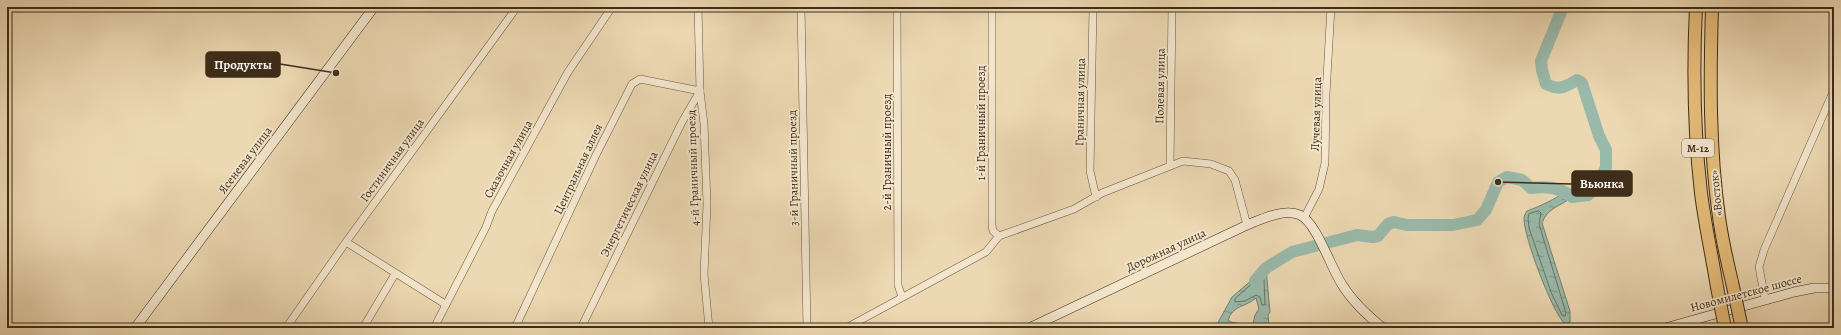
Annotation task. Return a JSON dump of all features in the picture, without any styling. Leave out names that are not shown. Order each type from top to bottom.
[{"type":"highway","name":"«Восток»","points":[[1696,7],[1694,45],[1696,121],[1701,194],[1725,328]]},
{"type":"highway","name":"«Восток»","points":[[1712,7],[1711,105],[1713,165],[1719,217],[1742,326]]},
{"type":"main road","name":"Ясеневая улица","points":[[134,328],[374,7]]},
{"type":"main road","name":"Дорожная улица","points":[[1029,328],[1247,225],[1272,216],[1286,213],[1296,214],[1304,218],[1313,226],[1332,266],[1348,294],[1367,315],[1383,328]]},
{"type":"main road","name":"Новомилетское шоссе","points":[[1665,328],[1804,289],[1834,288]]},
{"type":"street","name":"Гостиничная улица","points":[[286,328],[346,242],[517,7]]},
{"type":"street","name":"Сказочная улица","points":[[434,328],[445,304],[486,227],[492,211],[568,72],[612,7]]},
{"type":"street","name":"4-й Граничный проезд","points":[[698,7],[700,91],[705,148],[707,204],[704,274],[709,328]]},
{"type":"street","name":"3-й Граничный проезд","points":[[801,7],[807,328]]},
{"type":"street","name":"2-й Граничный проезд","points":[[897,7],[898,285],[902,297]]},
{"type":"street","name":"1-й Граничный проезд","points":[[992,7],[992,225],[993,230],[999,236]]},
{"type":"street","name":"Граничная улица","points":[[1093,7],[1090,171],[1096,197]]},
{"type":"street","name":"Полевая улица","points":[[1170,165],[1172,7]]},
{"type":"street","name":"Лучевая улица","points":[[1304,218],[1319,189],[1325,163],[1326,94],[1331,7]]},
{"type":"street","name":"Центральная аллея","points":[[515,328],[596,155],[632,84],[640,79],[700,91]]},
{"type":"street","points":[[1765,299],[1759,267],[1764,250],[1834,90]]},
{"type":"street","name":"Энергетическая улица","points":[[581,328],[682,122],[700,91]]},
{"type":"street","points":[[846,328],[986,252],[999,236],[1074,209],[1102,193],[1170,165],[1190,161],[1219,166],[1229,171],[1235,180],[1247,225]]},
{"type":"street","points":[[346,242],[445,304]]},
{"type":"street","points":[[363,328],[395,274]]},
{"type":"water","points":[[1564,191],[1572,197],[1547,214],[1542,223],[1570,311],[1570,322],[1565,324],[1553,305],[1546,290],[1529,241],[1524,219],[1527,211],[1553,200]]},
{"type":"water","points":[[1266,268],[1270,312],[1268,315],[1269,326],[1266,328],[1252,328],[1255,315],[1259,309],[1256,298],[1236,309],[1230,315],[1228,320],[1242,324],[1242,328],[1215,328],[1232,297]]},
{"type":"waterway","points":[[1255,281],[1266,268],[1292,252],[1357,235],[1373,237],[1378,236],[1388,224],[1394,222],[1407,225],[1453,225],[1477,220],[1486,210],[1498,182],[1507,177],[1522,180],[1531,188],[1542,187],[1557,189],[1572,197],[1588,195],[1598,185],[1606,167],[1606,150],[1599,136],[1582,83],[1577,80],[1569,85],[1559,88],[1551,86],[1546,84],[1542,70],[1541,61],[1563,7]]},
{"type":"place","name":"Продукты","points":[[336,73]]},
{"type":"place","name":"Вьюнка","points":[[1498,182]]}]
